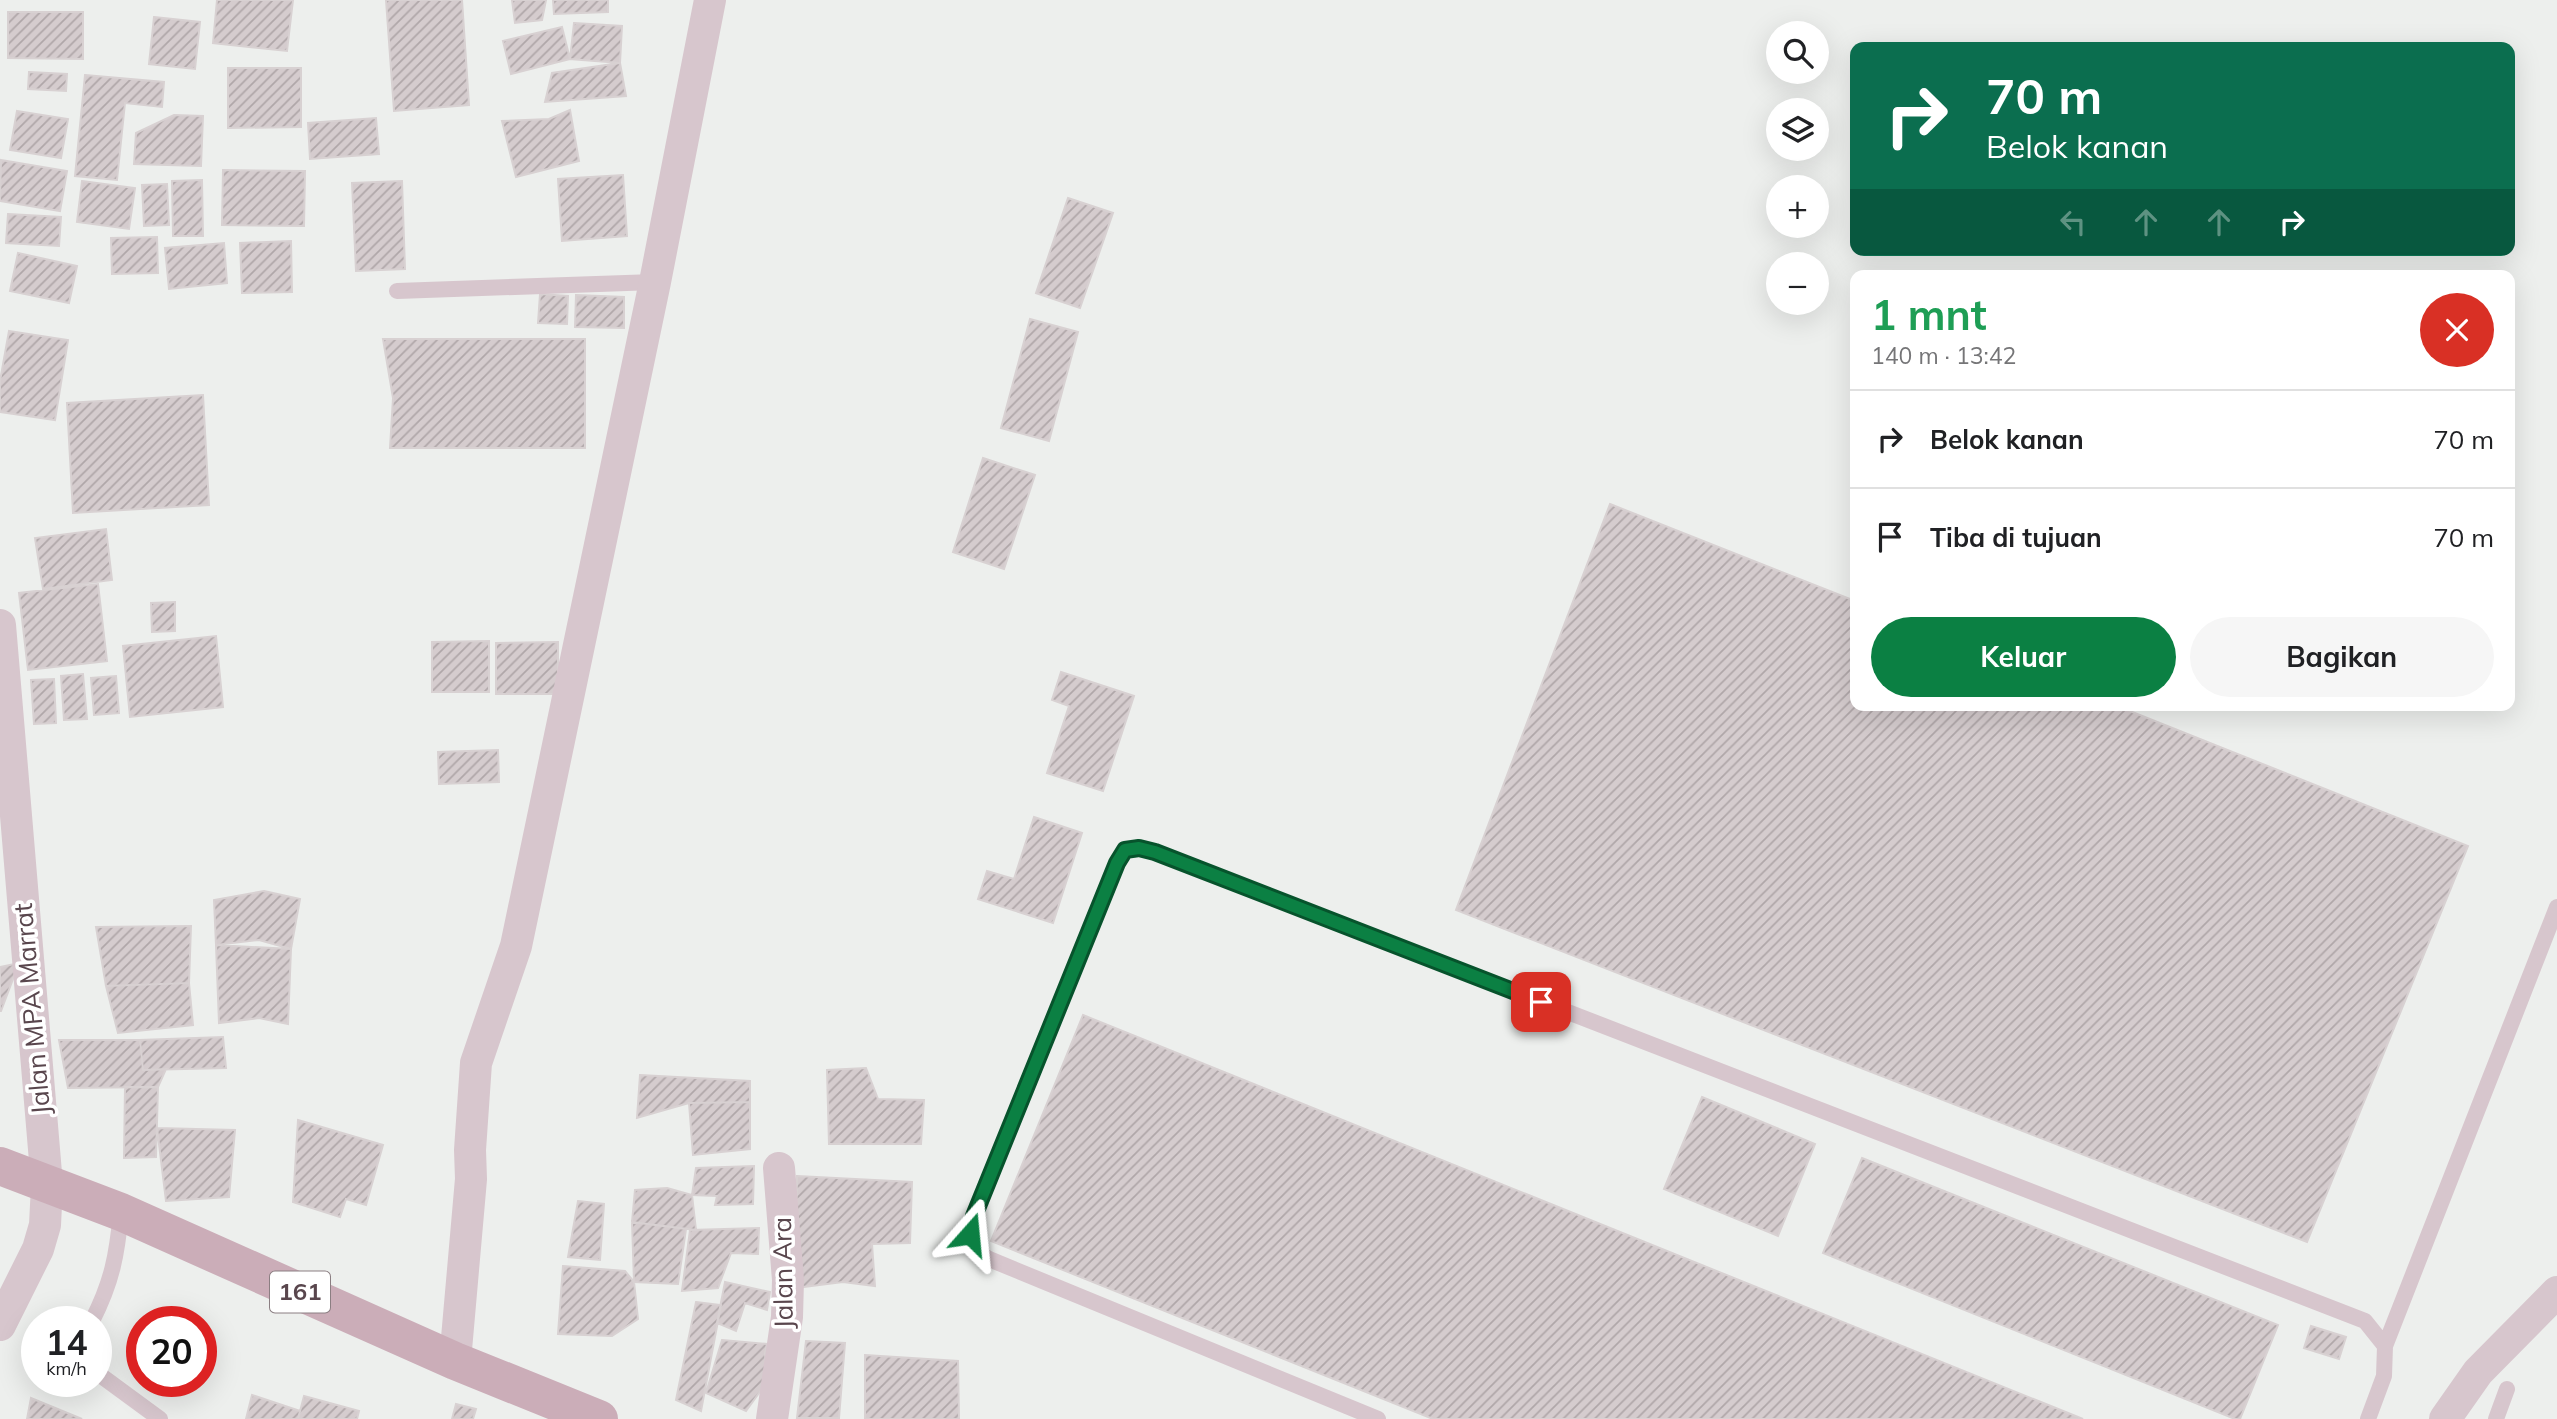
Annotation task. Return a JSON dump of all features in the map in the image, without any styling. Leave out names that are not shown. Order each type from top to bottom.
[{"type":"main road","name":"161","points":[[0,1166],[121,1212],[454,1361],[599,1419]]},
{"type":"street","points":[[454,1361],[471,1179],[470,1150],[476,1063],[516,946],[655,282],[710,0]]},
{"type":"street","name":"Jalan MPA Marrat","points":[[0,625],[47,1185],[42,1237],[0,1325]]},
{"type":"street","name":"Jalan Ara","points":[[772,1419],[787,1317],[788,1280],[779,1168]]},
{"type":"street","points":[[2445,1419],[2478,1372],[2557,1292]]},
{"type":"lane","points":[[397,290],[655,282]]},
{"type":"lane","points":[[1378,1419],[989,1259],[973,1249],[970,1234],[974,1216],[1112,876],[1125,850],[1139,848],[1155,852],[2365,1321],[2385,1346]]},
{"type":"lane","points":[[2368,1419],[2384,1376],[2385,1346],[2557,906]]},
{"type":"lane","points":[[99,1306],[111,1281],[121,1212]]},
{"type":"lane","points":[[112,1384],[160,1419]]},
{"type":"lane","points":[[2496,1419],[2507,1389]]},
{"type":"building","points":[[217,0],[293,0],[287,51],[213,43]]},
{"type":"building","points":[[386,0],[462,0],[469,105],[394,111]]},
{"type":"building","points":[[512,0],[546,0],[542,20],[515,23]]},
{"type":"building","points":[[553,0],[608,0],[608,12],[554,14]]},
{"type":"building","points":[[8,12],[83,12],[83,59],[8,58]]},
{"type":"building","points":[[154,17],[200,22],[195,69],[149,64]]},
{"type":"building","points":[[574,23],[622,26],[620,63],[570,59]]},
{"type":"building","points":[[562,27],[570,59],[511,74],[503,41]]},
{"type":"building","points":[[620,63],[626,96],[545,102],[552,73]]},
{"type":"building","points":[[228,68],[301,68],[301,127],[228,128]]},
{"type":"building","points":[[29,72],[67,74],[66,91],[28,89]]},
{"type":"building","points":[[85,75],[164,82],[162,107],[125,103],[117,180],[75,176]]},
{"type":"building","points":[[570,110],[579,161],[516,177],[502,121],[549,119]]},
{"type":"building","points":[[17,111],[68,119],[61,158],[10,150]]},
{"type":"building","points":[[174,115],[203,116],[201,166],[134,164],[136,133]]},
{"type":"building","points":[[376,118],[379,154],[310,159],[308,123]]},
{"type":"building","points":[[1,160],[67,171],[60,211],[0,201]]},
{"type":"building","points":[[223,170],[305,171],[304,226],[222,225]]},
{"type":"building","points":[[623,175],[627,236],[562,241],[558,179]]},
{"type":"building","points":[[202,180],[203,236],[173,236],[172,181]]},
{"type":"building","points":[[82,181],[135,188],[129,229],[77,222]]},
{"type":"building","points":[[402,181],[405,269],[356,271],[352,183]]},
{"type":"building","points":[[167,184],[169,225],[144,226],[142,185]]},
{"type":"building","points":[[1068,198],[1113,213],[1080,308],[1036,293]]},
{"type":"building","points":[[8,214],[61,217],[59,246],[6,243]]},
{"type":"building","points":[[157,237],[158,273],[112,274],[111,238]]},
{"type":"building","points":[[291,241],[292,292],[242,293],[240,243]]},
{"type":"building","points":[[224,243],[227,283],[169,289],[165,248]]},
{"type":"building","points":[[18,253],[77,266],[69,303],[10,291]]},
{"type":"building","points":[[540,294],[568,296],[567,324],[538,323]]},
{"type":"building","points":[[576,295],[624,297],[624,328],[575,327]]},
{"type":"building","points":[[1030,319],[1078,332],[1049,441],[1001,428]]},
{"type":"building","points":[[9,331],[68,340],[55,420],[0,412],[0,381]]},
{"type":"building","points":[[383,339],[585,339],[585,448],[390,448],[393,398]]},
{"type":"building","points":[[203,395],[209,505],[73,513],[67,403]]},
{"type":"building","points":[[983,458],[1035,475],[1004,569],[953,552]]},
{"type":"building","points":[[1610,504],[1850,599],[1850,711],[2130,711],[2468,846],[2307,1242],[1456,910]]},
{"type":"building","points":[[106,529],[112,580],[43,589],[35,538]]},
{"type":"building","points":[[98,584],[107,661],[28,670],[19,593]]},
{"type":"building","points":[[175,602],[175,631],[152,632],[151,603]]},
{"type":"building","points":[[216,636],[223,707],[130,717],[123,646]]},
{"type":"building","points":[[489,641],[489,692],[432,692],[432,642]]},
{"type":"building","points":[[558,642],[558,694],[496,694],[496,643]]},
{"type":"building","points":[[1061,672],[1134,696],[1103,791],[1047,773],[1069,706],[1052,700]]},
{"type":"building","points":[[83,674],[87,719],[64,720],[61,676]]},
{"type":"building","points":[[116,676],[119,713],[94,715],[91,678]]},
{"type":"building","points":[[54,679],[56,723],[34,724],[31,680]]},
{"type":"building","points":[[498,750],[499,782],[439,784],[438,752]]},
{"type":"building","points":[[1034,817],[1082,833],[1053,923],[978,899],[987,871],[1014,879]]},
{"type":"building","points":[[264,891],[300,899],[291,949],[259,940],[216,945],[214,900]]},
{"type":"building","points":[[191,926],[189,983],[106,986],[96,927]]},
{"type":"building","points":[[216,945],[291,949],[288,1024],[259,1018],[219,1023]]},
{"type":"building","points":[[19,963],[1,1011],[0,1011],[0,967]]},
{"type":"building","points":[[189,983],[193,1025],[118,1033],[106,986]]},
{"type":"building","points":[[1083,1015],[2083,1419],[1433,1419],[991,1241]]},
{"type":"building","points":[[223,1037],[226,1068],[143,1070],[140,1040]]},
{"type":"building","points":[[59,1040],[140,1040],[143,1070],[166,1069],[158,1087],[68,1088]]},
{"type":"building","points":[[866,1068],[878,1099],[924,1100],[921,1144],[829,1144],[827,1070]]},
{"type":"building","points":[[640,1075],[750,1081],[750,1102],[689,1103],[637,1118]]},
{"type":"building","points":[[125,1087],[158,1087],[156,1157],[124,1158]]},
{"type":"building","points":[[1702,1097],[1815,1144],[1778,1236],[1664,1189]]},
{"type":"building","points":[[750,1102],[750,1149],[693,1155],[689,1103]]},
{"type":"building","points":[[298,1120],[383,1145],[366,1205],[346,1199],[340,1217],[293,1202]]},
{"type":"building","points":[[157,1128],[235,1130],[229,1197],[166,1201]]},
{"type":"building","points":[[1862,1158],[2278,1325],[2240,1419],[1823,1253]]},
{"type":"building","points":[[754,1166],[753,1204],[715,1205],[717,1196],[692,1195],[696,1168]]},
{"type":"building","points":[[797,1176],[912,1182],[910,1243],[872,1244],[875,1286],[843,1282],[795,1288]]},
{"type":"building","points":[[667,1188],[692,1195],[696,1230],[632,1222],[635,1190]]},
{"type":"building","points":[[578,1201],[604,1204],[600,1260],[568,1257]]},
{"type":"building","points":[[632,1222],[686,1229],[678,1284],[634,1282]]},
{"type":"building","points":[[759,1228],[758,1254],[731,1253],[718,1288],[682,1291],[690,1230]]},
{"type":"building","points":[[563,1266],[625,1271],[634,1282],[638,1319],[612,1336],[558,1334]]},
{"type":"building","points":[[725,1282],[770,1292],[767,1310],[745,1303],[736,1331],[717,1323]]},
{"type":"building","points":[[696,1302],[721,1305],[701,1411],[676,1400]]},
{"type":"building","points":[[2311,1326],[2346,1337],[2339,1359],[2304,1348]]},
{"type":"building","points":[[722,1340],[767,1344],[767,1382],[746,1411],[706,1393]]},
{"type":"building","points":[[806,1341],[845,1343],[839,1418],[797,1418]]},
{"type":"building","points":[[865,1355],[958,1361],[959,1419],[865,1419]]},
{"type":"building","points":[[252,1395],[300,1411],[298,1419],[246,1419]]},
{"type":"building","points":[[304,1396],[359,1411],[357,1419],[298,1419]]},
{"type":"building","points":[[31,1398],[82,1419],[27,1419]]},
{"type":"building","points":[[456,1404],[476,1409],[473,1419],[452,1419]]},
{"type":"route","points":[[970,1234],[974,1216],[1057,1010],[1117,863],[1125,850],[1139,848],[1155,852],[1541,1002]]}]
